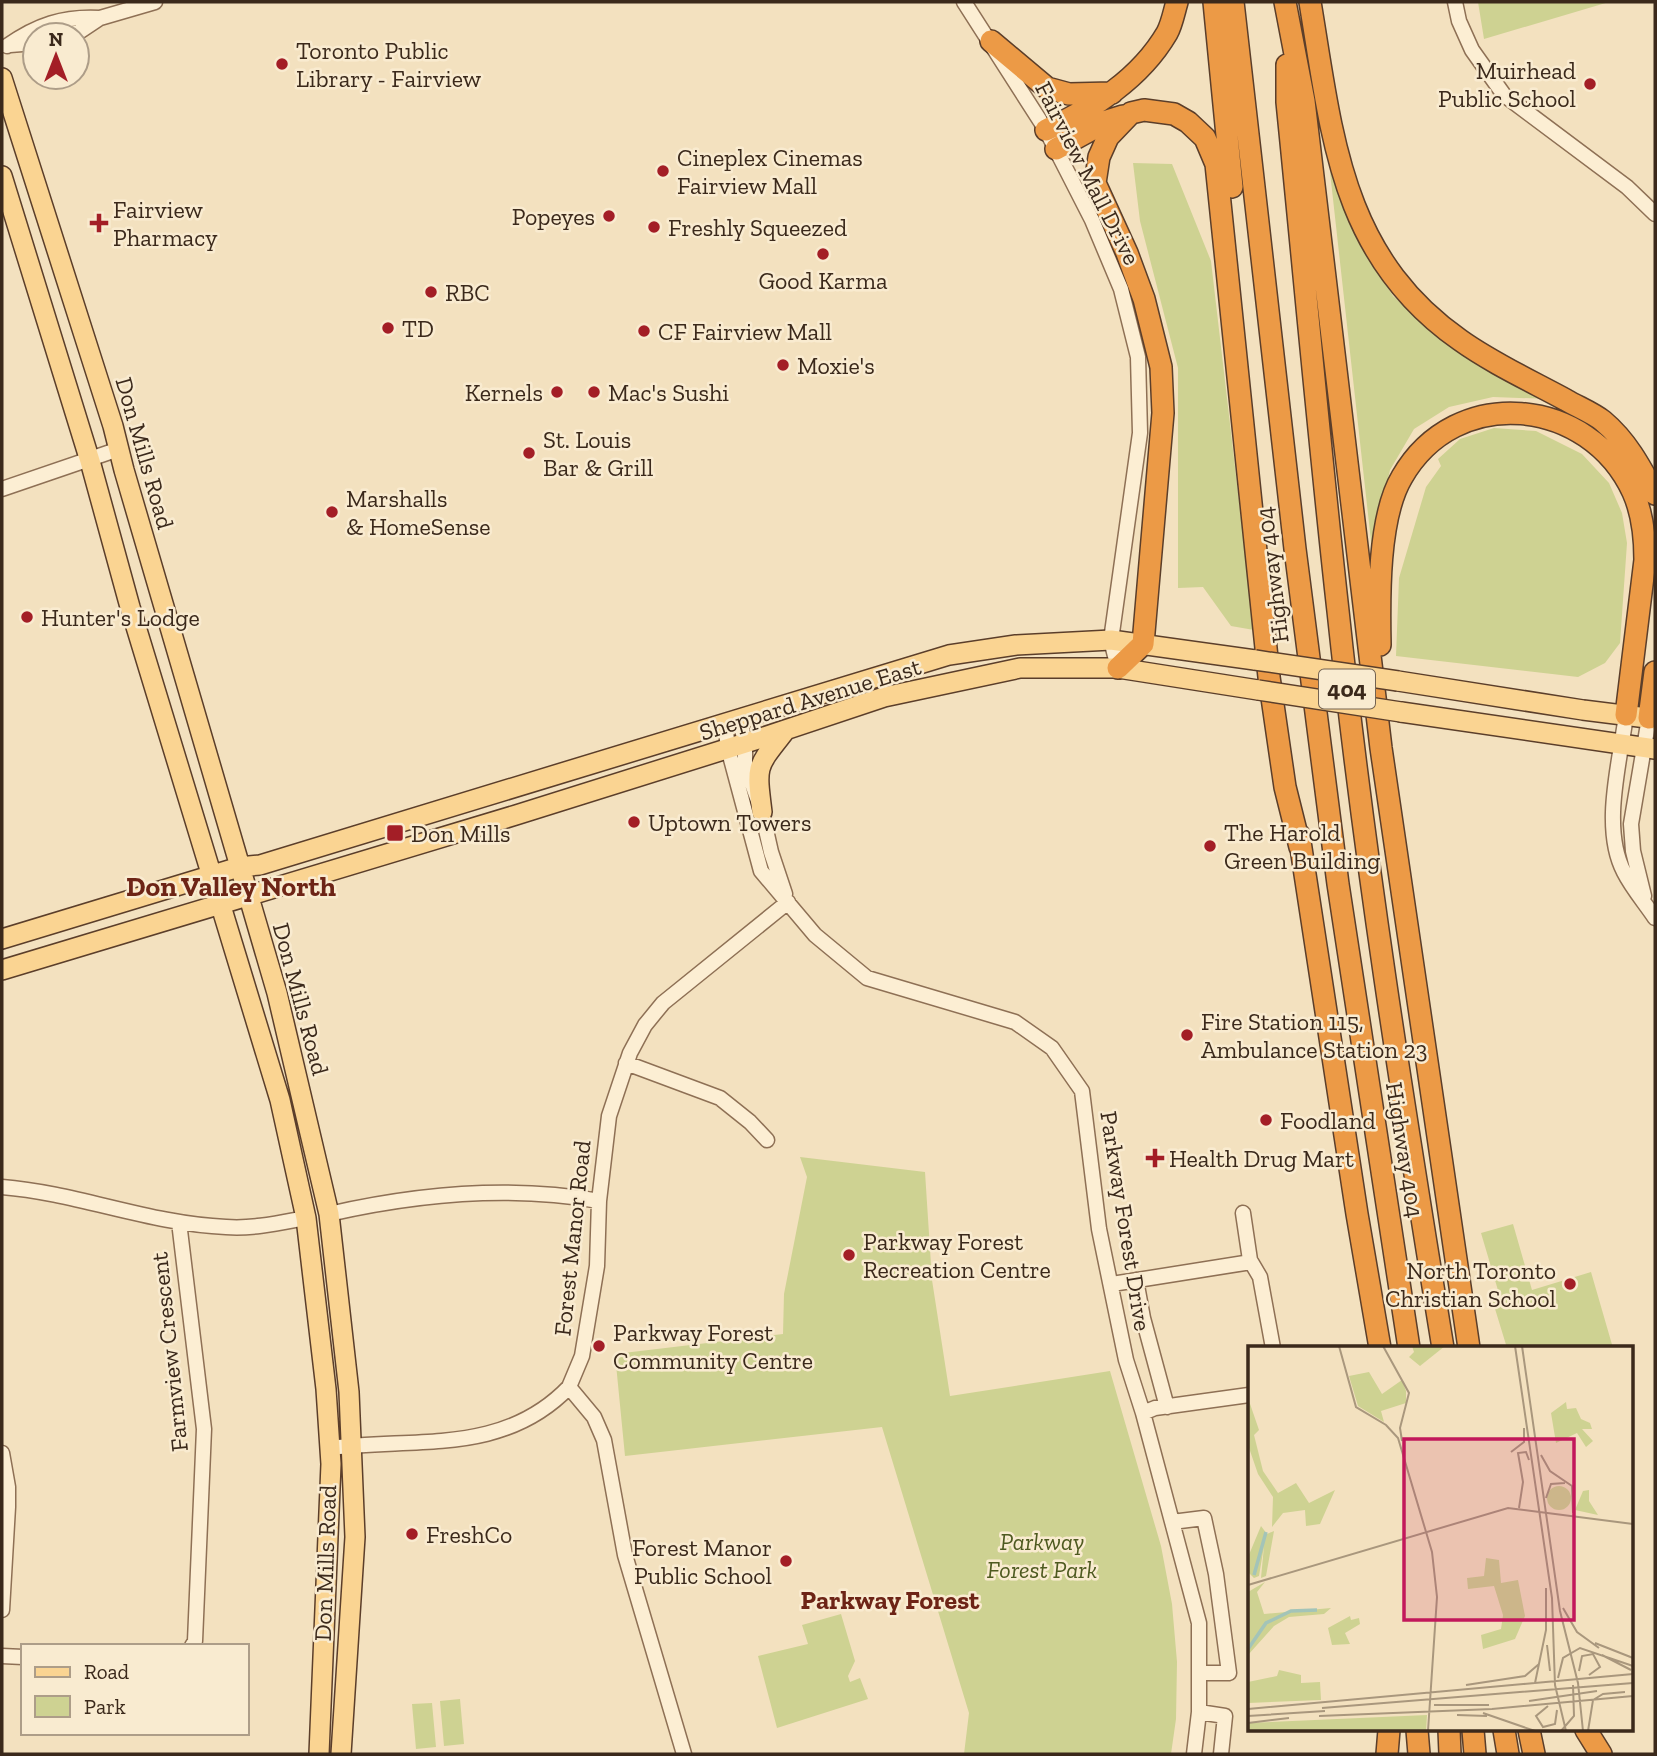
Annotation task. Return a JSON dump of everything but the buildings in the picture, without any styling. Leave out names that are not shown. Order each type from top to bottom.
[{"type":"highway","points":[[1051,140],[1144,65],[1168,30],[1177,2]]},
{"type":"highway","points":[[1214,2],[1267,576],[1300,847],[1380,1346]]},
{"type":"highway","name":"Highway 404","points":[[1233,2],[1295,549],[1338,884],[1409,1346]]},
{"type":"highway","name":"Highway 404","points":[[1285,2],[1304,101],[1381,748],[1468,1342]]},
{"type":"highway","points":[[1310,2],[1333,141],[1362,226],[1382,264],[1428,314],[1460,341],[1603,421],[1635,456],[1655,494]]},
{"type":"highway","name":"Highway 404","points":[[1288,27],[1287,102],[1338,611],[1370,874],[1406,1122],[1443,1346]]},
{"type":"highway","points":[[991,41],[1047,88],[1069,94],[1112,93]]},
{"type":"highway","points":[[1051,140],[1143,110],[1174,114],[1188,122],[1205,138],[1216,164],[1269,677],[1285,787],[1300,847]]},
{"type":"highway","points":[[1118,668],[1143,644],[1163,413],[1161,367],[1144,299],[1127,253],[1095,183],[1099,157],[1108,136],[1131,113]]},
{"type":"highway","points":[[1381,748],[1380,588],[1388,515],[1401,478],[1433,438],[1460,422],[1486,414],[1512,412],[1560,422],[1597,444],[1618,468],[1633,492],[1645,546],[1626,715]]},
{"type":"highway","points":[[1652,718],[1655,672]]},
{"type":"highway","points":[[1357,1214],[1371,1346]]},
{"type":"highway","points":[[1387,1754],[1388,1732]]},
{"type":"highway","points":[[1407,1754],[1409,1732]]},
{"type":"highway","points":[[1417,1732],[1419,1754]]},
{"type":"highway","points":[[1450,1732],[1450,1754]]},
{"type":"highway","points":[[1473,1732],[1475,1754]]},
{"type":"highway","points":[[1504,1732],[1508,1754]]},
{"type":"highway","points":[[1529,1732],[1534,1754]]},
{"type":"highway","points":[[1587,1732],[1601,1754]]},
{"type":"main road","name":"Don Mills Road","points":[[2,78],[118,449],[277,993],[329,1214],[349,1392],[355,1537],[341,1754]]},
{"type":"main road","name":"Don Mills Road","points":[[2,176],[90,460],[130,607],[280,1100],[306,1218],[326,1389],[330,1448],[330,1536],[320,1754]]},
{"type":"main road","name":"Sheppard Avenue East","points":[[2,939],[213,874],[260,864],[948,655],[1016,645],[1111,640],[1652,718]]},
{"type":"main road","name":"Sheppard Avenue East","points":[[2,970],[737,746],[884,697],[1020,668],[1118,668],[1640,746]]},
{"type":"main road","points":[[762,812],[759,767],[765,755],[786,730]]},
{"type":"street","points":[[91,24],[100,18],[155,2]]},
{"type":"street","name":"Fairview Mall Drive","points":[[964,2],[1051,140],[1092,220],[1121,289],[1138,356],[1140,433],[1111,640],[1118,668]]},
{"type":"street","points":[[1455,2],[1459,21],[1472,50],[1504,95],[1627,187],[1655,214]]},
{"type":"street","points":[[4,46],[31,30],[75,17],[100,18]]},
{"type":"street","points":[[2,489],[118,449]]},
{"type":"street","points":[[1626,715],[1640,746]]},
{"type":"street","points":[[1646,904],[1633,851],[1631,824],[1640,746],[1652,718]]},
{"type":"street","name":"Parkway Forest Drive","points":[[732,721],[761,871],[815,935],[867,978],[1015,1021],[1052,1048],[1082,1091],[1099,1229],[1126,1360],[1143,1413],[1199,1623],[1199,1712],[1195,1754]]},
{"type":"street","name":"Parkway Forest Drive","points":[[737,746],[762,812],[771,852],[788,902]]},
{"type":"street","points":[[1640,746],[1617,772],[1614,838],[1623,872],[1655,918]]},
{"type":"street","name":"Forest Manor Road","points":[[569,1387],[582,1356],[597,1266],[599,1201],[609,1115],[626,1063],[645,1025],[663,1003],[788,902]]},
{"type":"street","points":[[626,1063],[720,1098],[767,1140]]},
{"type":"street","points":[[2,1187],[179,1222],[226,1227],[256,1227],[306,1218]]},
{"type":"street","points":[[329,1214],[440,1195],[502,1193],[599,1201]]},
{"type":"street","points":[[1243,1213],[1251,1262],[1260,1277],[1273,1346]]},
{"type":"street","name":"Farmview Crescent","points":[[179,1222],[204,1429],[193,1644]]},
{"type":"street","points":[[1112,1284],[1251,1262]]},
{"type":"street","points":[[1136,1280],[1143,1318],[1167,1408]]},
{"type":"street","points":[[330,1448],[448,1441],[498,1432],[529,1417],[561,1396],[569,1387],[594,1417],[604,1440],[625,1555],[684,1754]]},
{"type":"street","points":[[1143,1413],[1248,1395]]},
{"type":"street","points":[[2,1453],[8,1487],[2,1610]]},
{"type":"street","points":[[1172,1522],[1204,1518],[1216,1574],[1229,1673],[1199,1673]]},
{"type":"street","points":[[2,1656],[21,1657]]},
{"type":"street","points":[[1199,1712],[1225,1716],[1221,1754]]},
{"type":"green space","points":[[1478,2],[1609,2],[1484,39]]},
{"type":"green space","points":[[1133,163],[1172,164],[1211,261],[1254,630],[1231,626],[1203,587],[1178,588],[1178,368],[1140,221]]},
{"type":"green space","points":[[1330,172],[1362,244],[1393,296],[1451,347],[1551,399],[1493,397],[1449,407],[1414,429],[1390,470],[1372,550]]},
{"type":"green space","points":[[1494,428],[1536,431],[1582,454],[1609,483],[1622,513],[1627,543],[1620,643],[1605,663],[1578,677],[1396,656],[1399,578],[1426,487],[1441,466],[1438,459],[1460,439]]},
{"type":"green space","name":"Parkway Forest Park","points":[[800,1157],[925,1172],[932,1280],[950,1396],[1110,1371],[1161,1546],[1172,1604],[1177,1662],[1176,1719],[1171,1754],[964,1754],[969,1713],[882,1427],[625,1456],[615,1354],[783,1334],[784,1294],[807,1177]]},
{"type":"green space","points":[[1513,1224],[1532,1290],[1591,1272],[1612,1346],[1506,1346],[1492,1299],[1500,1297],[1481,1233]]},
{"type":"green space","points":[[841,1614],[855,1661],[848,1676],[850,1682],[860,1678],[868,1699],[777,1728],[758,1656],[808,1644],[802,1625]]},
{"type":"green space","points":[[460,1699],[464,1744],[444,1746],[440,1701]]},
{"type":"green space","points":[[432,1703],[436,1747],[416,1749],[412,1704]]},
{"type":"place","name":"Toronto Public Library - Fairview","points":[[282,64]]},
{"type":"place","name":"Muirhead Public School","points":[[1590,84]]},
{"type":"place","name":"Cineplex Cinemas Fairview Mall","points":[[663,171]]},
{"type":"place","name":"Popeyes","points":[[609,216]]},
{"type":"place","name":"Fairview Pharmacy","points":[[99,223]]},
{"type":"place","name":"Freshly Squeezed","points":[[654,227]]},
{"type":"place","name":"Good Karma","points":[[823,254]]},
{"type":"place","name":"RBC","points":[[431,292]]},
{"type":"place","name":"TD","points":[[388,328]]},
{"type":"place","name":"CF Fairview Mall","points":[[644,331]]},
{"type":"place","name":"Moxie's","points":[[783,365]]},
{"type":"place","name":"Kernels","points":[[557,392]]},
{"type":"place","name":"Mac's Sushi","points":[[594,392]]},
{"type":"place","name":"St. Louis Bar & Grill","points":[[529,453]]},
{"type":"place","name":"Marshalls & HomeSense","points":[[332,512]]},
{"type":"place","name":"Hunter's Lodge","points":[[27,617]]},
{"type":"place","name":"Uptown Towers","points":[[634,822]]},
{"type":"place","name":"Don Mills","points":[[395,833]]},
{"type":"place","name":"The Harold Green Building","points":[[1210,846]]},
{"type":"place","name":"Fire Station 115, Ambulance Station 23","points":[[1187,1035]]},
{"type":"place","name":"Foodland","points":[[1266,1120]]},
{"type":"place","name":"Health Drug Mart","points":[[1155,1158]]},
{"type":"place","name":"Parkway Forest Recreation Centre","points":[[849,1255]]},
{"type":"place","name":"North Toronto Christian School","points":[[1570,1284]]},
{"type":"place","name":"Parkway Forest Community Centre","points":[[599,1346]]},
{"type":"place","name":"FreshCo","points":[[412,1534]]},
{"type":"place","name":"Forest Manor Public School","points":[[786,1561]]},
{"type":"district","name":"Don Valley North","points":[[231,886]]},
{"type":"district","name":"Parkway Forest","points":[[890,1600]]}]
